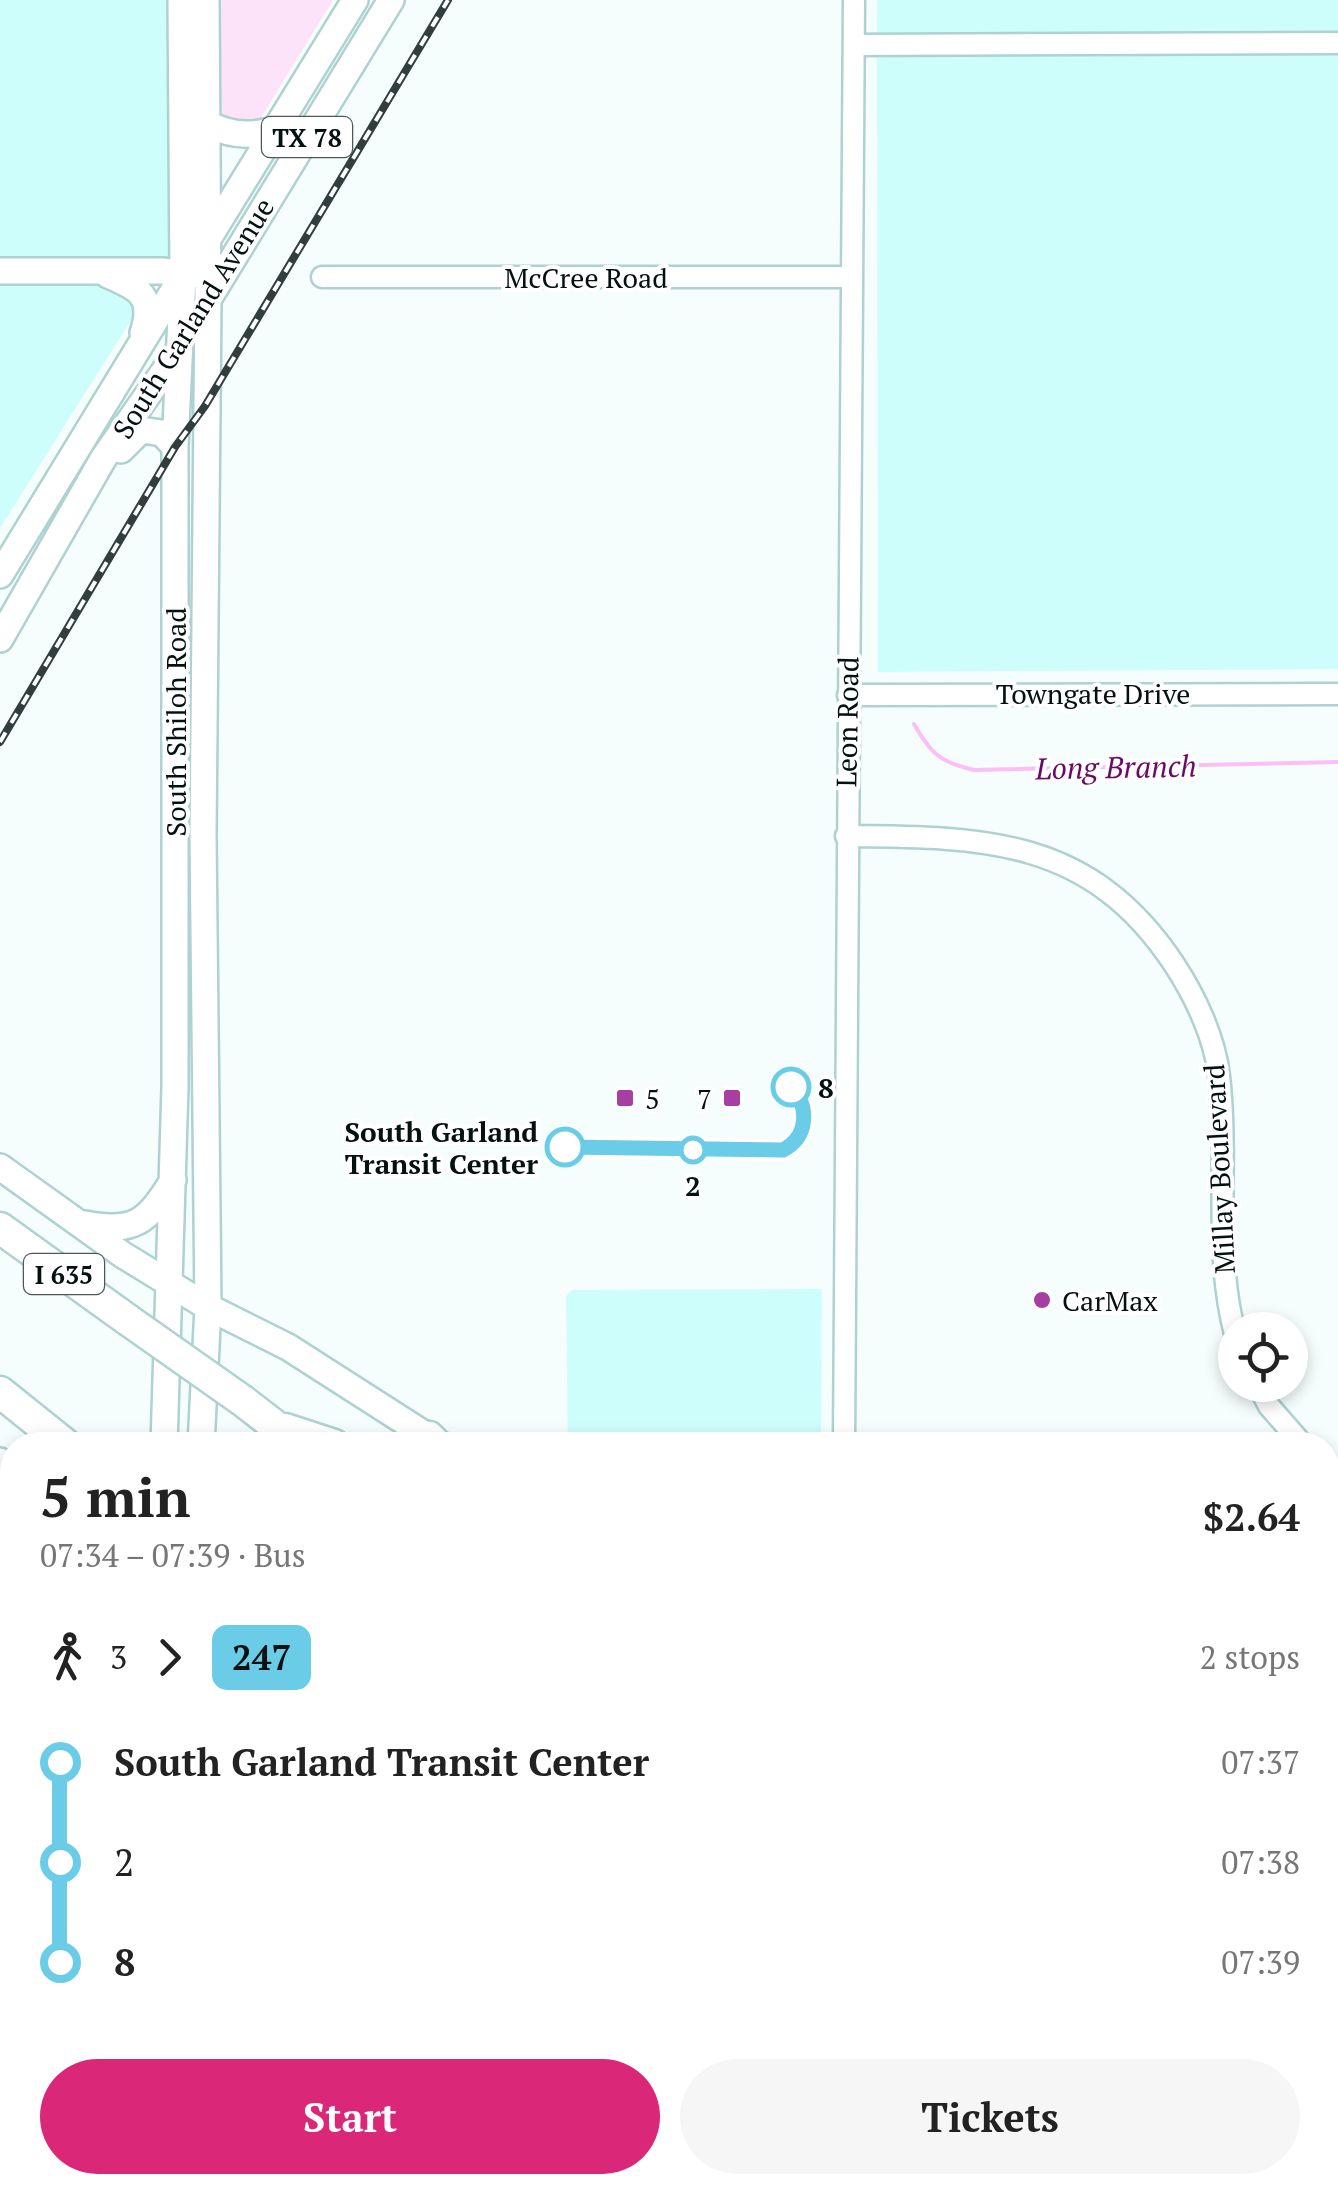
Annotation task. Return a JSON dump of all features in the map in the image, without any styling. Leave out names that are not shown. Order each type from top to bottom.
[{"type":"highway","name":"I 635","points":[[0,1228],[283,1432]]},
{"type":"highway","points":[[0,1392],[50,1432]]},
{"type":"highway","points":[[274,1425],[295,1432]]},
{"type":"main road","name":"South Shiloh Road","points":[[165,1432],[176,1087],[175,447],[179,350],[206,281],[181,0]]},
{"type":"main road","name":"South Shiloh Road","points":[[202,1432],[208,1307],[203,893],[206,0]]},
{"type":"main road","name":"South Garland Avenue","points":[[207,241],[355,0]]},
{"type":"main road","name":"South Garland Avenue","points":[[0,575],[140,347],[206,281],[391,0]]},
{"type":"main road","points":[[206,123],[236,134],[258,134],[278,128]]},
{"type":"main road","points":[[99,270],[144,297],[148,319],[140,347]]},
{"type":"main road","points":[[0,271],[162,270],[206,281]]},
{"type":"main road","name":"South Garland Avenue","points":[[0,639],[103,459],[179,350],[206,281]]},
{"type":"main road","points":[[103,459],[118,453],[141,430],[162,434],[175,447]]},
{"type":"main road","points":[[0,555],[42,502]]},
{"type":"main road","points":[[175,821],[188,837],[188,876],[192,886],[203,893]]},
{"type":"main road","points":[[176,1087],[204,1086]]},
{"type":"main road","points":[[0,1167],[171,1284],[288,1347],[420,1432]]},
{"type":"main road","points":[[80,1224],[125,1227],[142,1220],[156,1209],[173,1180]]},
{"type":"street","name":"Leon Road","points":[[844,1432],[854,0]]},
{"type":"street","points":[[854,45],[1338,44]]},
{"type":"street","name":"McCree Road","points":[[322,277],[850,277]]},
{"type":"street","name":"Towngate Drive","points":[[848,695],[1338,694]]},
{"type":"street","name":"Millay Boulevard","points":[[846,836],[960,838],[1025,849],[1063,864],[1097,884],[1158,940],[1186,982],[1205,1025],[1219,1074],[1225,1294],[1230,1312]]},
{"type":"street","points":[[1267,1402],[1292,1432]]},
{"type":"shaded area","points":[[0,0],[167,0],[169,260],[0,528]]},
{"type":"shaded area","points":[[213,0],[333,0],[248,139],[226,148],[213,125]]},
{"type":"shaded area","points":[[877,0],[1338,0],[1338,669],[878,672]]},
{"type":"shaded area","points":[[822,1289],[821,1432],[568,1432],[566,1296],[572,1290]]},
{"type":"waterway","name":"Long Branch","points":[[914,724],[938,755],[974,770],[1338,762]]},
{"type":"railway","points":[[0,742],[448,0]]},
{"type":"bus line","name":"247","points":[[565,1147],[783,1150],[793,1144],[803,1127],[802,1104],[791,1087]]},
{"type":"place","name":"8","points":[[791,1087]]},
{"type":"place","name":"5","points":[[625,1098]]},
{"type":"place","name":"7","points":[[732,1098]]},
{"type":"place","name":"South Garland Transit Center","points":[[565,1147]]},
{"type":"place","name":"2","points":[[693,1150]]},
{"type":"place","name":"CarMax","points":[[1042,1300]]}]
